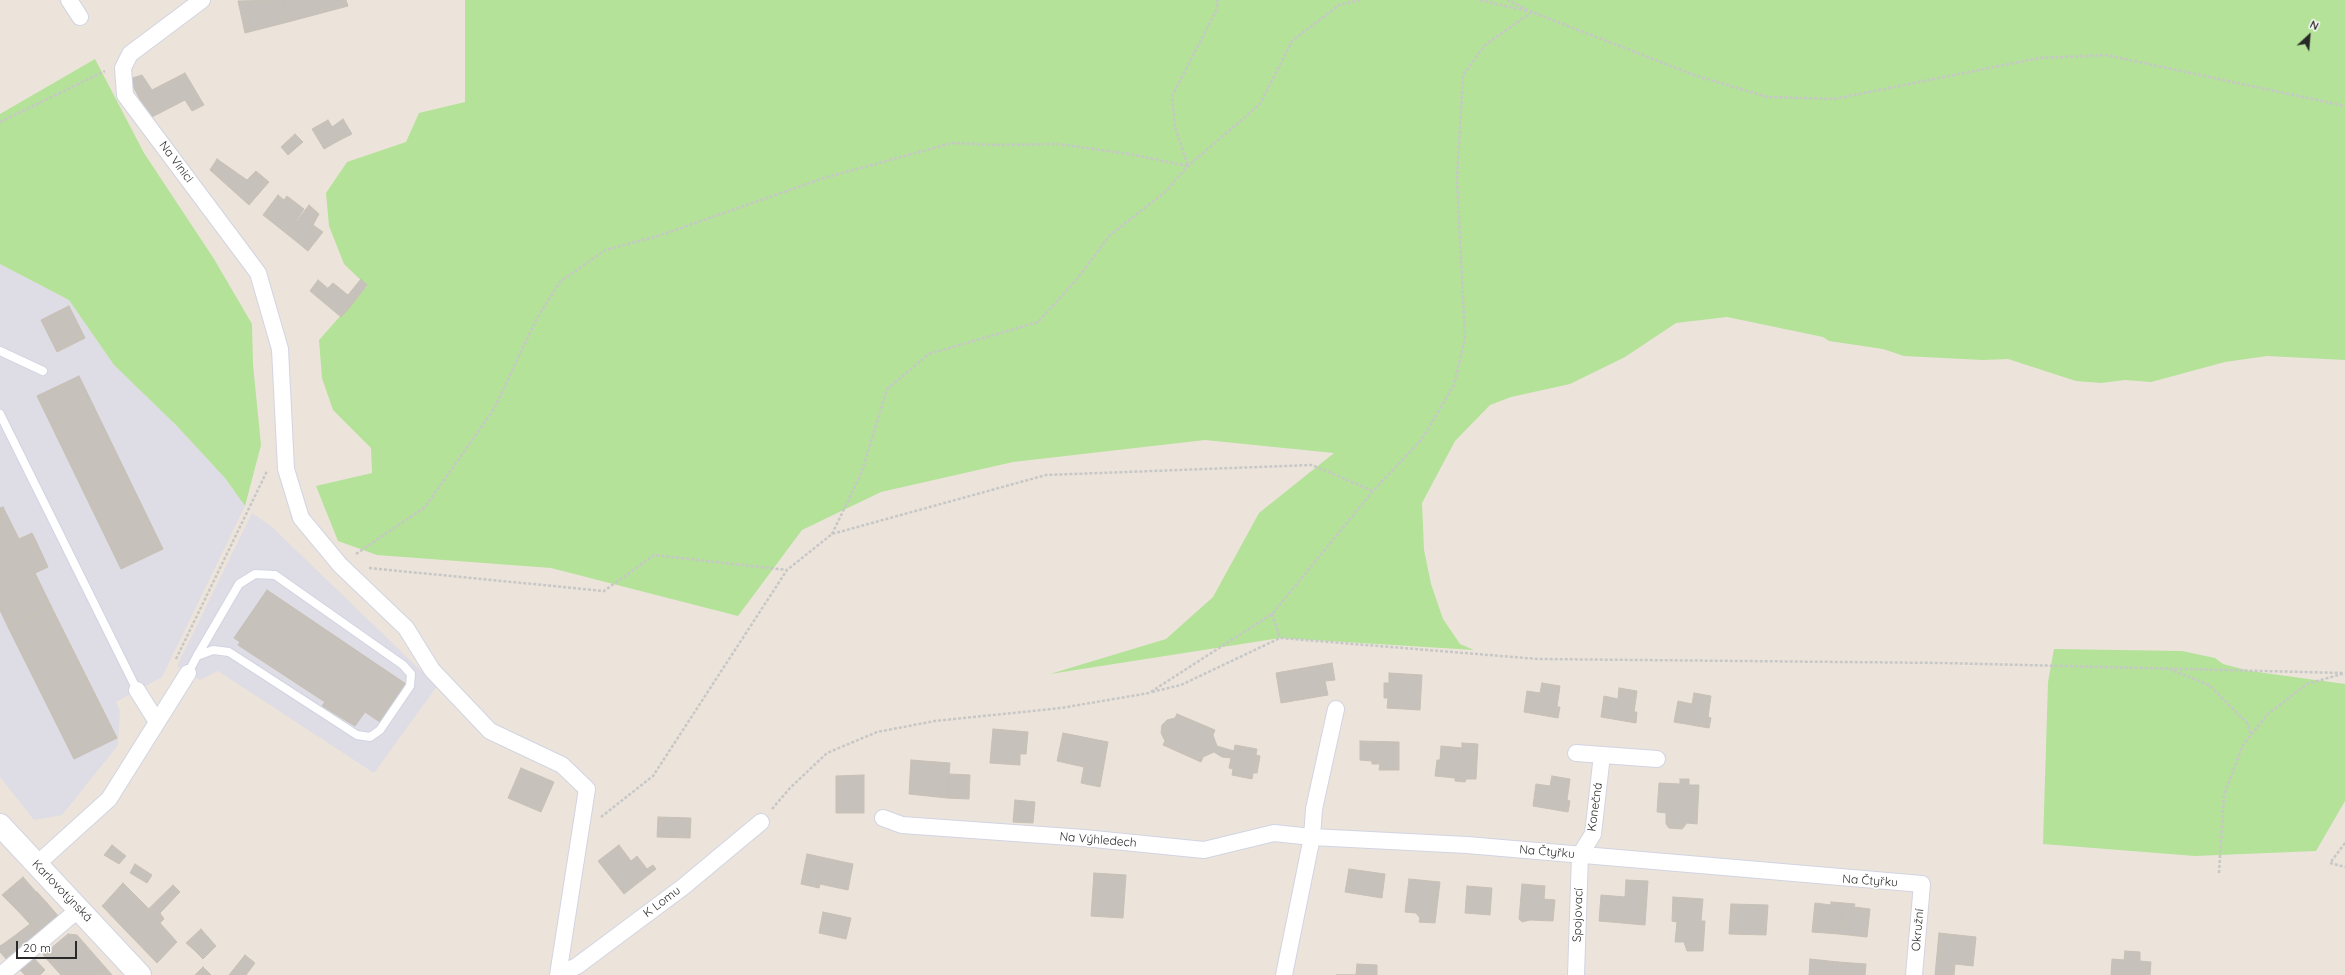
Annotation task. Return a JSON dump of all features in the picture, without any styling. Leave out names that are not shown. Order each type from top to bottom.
[{"type":"main road","name":"Karlovotýnská","points":[[0,825],[140,975]]},
{"type":"street","points":[[69,0],[80,18]]},
{"type":"street","points":[[124,68],[130,54],[202,0]]},
{"type":"street","name":"Na Vinici","points":[[124,68],[125,94],[258,273],[280,349],[286,469],[301,518],[340,565],[406,628],[432,670],[490,731],[562,765],[587,789],[580,834]]},
{"type":"street","points":[[36,865],[109,799],[188,672]]},
{"type":"street","points":[[137,690],[157,722]]},
{"type":"street","points":[[1284,975],[1312,837],[1314,809],[1336,709]]},
{"type":"street","points":[[1576,753],[1658,760]]},
{"type":"street","name":"Konečná","points":[[1580,855],[1593,834],[1602,755]]},
{"type":"street","name":"Na Výhledech","points":[[883,818],[902,825],[1084,838],[1204,850],[1274,833],[1312,837]]},
{"type":"street","name":"K Lomu","points":[[559,974],[577,966],[590,957],[683,886],[761,822]]},
{"type":"street","points":[[559,974],[580,834]]},
{"type":"street","name":"Na Čtyřku","points":[[1312,837],[1467,845],[1922,884]]},
{"type":"street","name":"Spojovací","points":[[1576,975],[1580,855]]},
{"type":"street","name":"Okružní","points":[[1914,975],[1922,884]]},
{"type":"street","points":[[1,975],[79,909]]},
{"type":"lane","points":[[0,351],[43,371]]},
{"type":"lane","points":[[0,414],[137,690]]},
{"type":"lane","points":[[188,672],[197,656],[239,584],[255,574],[275,575],[403,665],[411,674],[410,686],[380,730],[370,737],[357,735],[229,652],[213,650],[197,656]]},
{"type":"path","points":[[1188,166],[1175,127],[1172,96],[1216,10],[1218,0]]},
{"type":"path","points":[[832,534],[861,474],[887,389],[929,354],[1038,322],[1077,279],[1110,235],[1165,192],[1188,166],[1260,104],[1292,41],[1339,5],[1360,0]]},
{"type":"path","points":[[1480,0],[1532,12]]},
{"type":"path","points":[[1507,0],[1532,12],[1694,74],[1768,97],[1834,100],[2039,58],[2106,55],[2345,106]]},
{"type":"path","points":[[1149,692],[1272,614],[1372,491],[1422,439],[1454,385],[1465,338],[1457,179],[1463,75],[1485,46],[1532,12]]},
{"type":"path","points":[[0,122],[101,71],[124,68]]},
{"type":"path","points":[[340,565],[425,507],[494,408],[537,318],[560,282],[605,250],[658,236],[824,178],[952,143],[998,145],[1058,144],[1129,154],[1188,166]]},
{"type":"path","points":[[174,662],[270,465]]},
{"type":"path","points":[[580,834],[653,776],[787,570],[832,534],[1046,475],[1312,465],[1372,491]]},
{"type":"path","points":[[340,565],[604,591],[654,555],[787,570]]},
{"type":"path","points":[[1272,614],[1280,638]]},
{"type":"path","points":[[761,822],[790,788],[827,753],[877,732],[935,721],[1061,708],[1181,685],[1280,638],[1538,659],[1904,662],[2344,673]]},
{"type":"path","points":[[2167,668],[2209,685],[2247,723],[2252,734]]},
{"type":"path","points":[[2219,873],[2224,795],[2244,745],[2267,715],[2307,684],[2344,673]]},
{"type":"path","points":[[2345,843],[2330,863],[2345,867]]},
{"type":"shaded area","points":[[0,264],[69,300],[114,365],[176,425],[225,478],[245,506],[162,677],[116,702],[120,711],[118,745],[62,815],[34,820],[0,777]]},
{"type":"shaded area","points":[[252,513],[272,527],[437,686],[374,773],[218,671],[200,680],[177,666]]},
{"type":"green space","points":[[465,0],[2345,0],[2345,360],[2267,356],[2225,362],[2151,382],[2125,380],[2101,383],[2076,381],[2008,359],[1983,360],[1904,356],[1883,349],[1829,341],[1823,337],[1727,317],[1676,323],[1625,357],[1570,384],[1511,397],[1490,405],[1455,441],[1422,503],[1424,550],[1431,584],[1443,619],[1460,644],[1474,650],[1280,638],[1050,674],[1166,639],[1213,597],[1259,513],[1334,453],[1205,440],[1013,462],[881,492],[802,530],[738,616],[551,568],[377,555],[338,541],[316,486],[372,473],[371,448],[333,410],[322,378],[319,340],[367,286],[344,264],[329,226],[326,193],[347,162],[406,142],[419,113],[465,102]]},
{"type":"green space","points":[[95,59],[144,153],[214,259],[252,324],[253,365],[261,445],[245,506],[225,478],[176,425],[114,365],[69,300],[0,264],[0,114]]},
{"type":"green space","points":[[2054,649],[2182,651],[2215,658],[2223,664],[2250,671],[2345,684],[2345,801],[2316,851],[2195,856],[2043,844],[2048,682]]},
{"type":"building","points":[[282,0],[288,22],[245,33],[238,1]]},
{"type":"building","points":[[282,0],[346,0],[348,6],[288,22]]},
{"type":"building","points":[[185,73],[204,105],[192,111],[185,100],[150,118],[129,79],[142,75],[152,90]]},
{"type":"building","points":[[343,119],[352,134],[340,140],[332,127]]},
{"type":"building","points":[[328,120],[340,140],[324,149],[312,129]]},
{"type":"building","points":[[295,134],[303,142],[288,155],[281,147]]},
{"type":"building","points":[[217,159],[247,180],[256,171],[269,182],[249,205],[210,170]]},
{"type":"building","points":[[278,195],[284,200],[287,196],[304,209],[287,234],[263,215]]},
{"type":"building","points":[[309,205],[319,214],[313,225],[323,232],[308,251],[287,234]]},
{"type":"building","points":[[361,279],[367,285],[350,307],[328,288],[333,283],[348,295]]},
{"type":"building","points":[[318,280],[350,307],[341,317],[310,291]]},
{"type":"building","points":[[69,306],[85,338],[57,352],[41,320]]},
{"type":"building","points":[[79,376],[163,549],[121,569],[37,396]]},
{"type":"building","points":[[3,507],[19,539],[32,533],[36,541],[48,567],[35,573],[51,606],[8,627],[0,610],[0,508]]},
{"type":"building","points":[[267,590],[406,684],[380,722],[365,712],[355,726],[322,706],[325,702],[238,645],[240,642],[234,638]]},
{"type":"building","points":[[51,606],[117,738],[74,759],[8,627]]},
{"type":"building","points":[[1332,663],[1335,680],[1325,681],[1328,695],[1281,703],[1276,673]]},
{"type":"building","points":[[1389,673],[1422,675],[1420,710],[1387,708],[1388,698],[1384,698],[1384,683],[1389,683]]},
{"type":"building","points":[[1542,683],[1560,686],[1557,707],[1560,707],[1558,718],[1524,712],[1527,691],[1540,693]]},
{"type":"building","points":[[1619,688],[1637,691],[1634,712],[1637,712],[1636,723],[1601,717],[1604,696],[1618,699]]},
{"type":"building","points":[[1694,693],[1711,696],[1708,717],[1711,718],[1709,728],[1674,722],[1678,701],[1692,704]]},
{"type":"building","points":[[1177,714],[1215,730],[1213,735],[1217,746],[1234,751],[1235,745],[1257,749],[1256,755],[1260,756],[1257,773],[1253,773],[1252,779],[1232,775],[1233,769],[1229,768],[1231,758],[1222,757],[1214,752],[1203,757],[1201,762],[1163,745],[1165,741],[1161,733],[1162,725],[1167,720],[1175,718]]},
{"type":"building","points":[[993,729],[1028,732],[1026,754],[1020,754],[1020,765],[990,763]]},
{"type":"building","points":[[1063,733],[1108,742],[1100,787],[1081,783],[1084,767],[1057,761]]},
{"type":"building","points":[[1360,741],[1399,742],[1399,770],[1379,770],[1380,764],[1372,764],[1372,761],[1360,760]]},
{"type":"building","points":[[1462,743],[1478,744],[1476,779],[1466,779],[1465,782],[1455,781],[1455,778],[1435,776],[1437,760],[1440,760],[1441,746],[1462,748]]},
{"type":"building","points":[[911,760],[950,763],[947,798],[909,794]]},
{"type":"building","points":[[521,768],[554,782],[541,812],[508,798]]},
{"type":"building","points":[[949,774],[970,775],[969,799],[947,798]]},
{"type":"building","points":[[864,775],[864,813],[836,813],[836,776]]},
{"type":"building","points":[[1552,776],[1570,779],[1567,800],[1570,801],[1568,812],[1533,806],[1536,784],[1550,786]]},
{"type":"building","points":[[1680,779],[1689,779],[1689,785],[1699,785],[1697,824],[1687,823],[1682,829],[1669,828],[1666,824],[1666,813],[1657,812],[1659,783],[1680,784]]},
{"type":"building","points":[[1015,800],[1035,802],[1033,823],[1013,822]]},
{"type":"building","points":[[658,817],[691,818],[690,838],[657,837]]},
{"type":"building","points":[[112,845],[126,856],[119,864],[104,855]]},
{"type":"building","points":[[619,845],[631,861],[637,856],[647,869],[653,865],[656,869],[624,894],[598,861]]},
{"type":"building","points":[[807,854],[853,864],[848,890],[820,884],[819,888],[801,884]]},
{"type":"building","points":[[135,864],[152,875],[147,883],[130,873]]},
{"type":"building","points":[[1349,869],[1385,874],[1382,898],[1345,892]]},
{"type":"building","points":[[1094,873],[1126,875],[1123,918],[1091,916]]},
{"type":"building","points":[[23,877],[37,893],[17,910],[2,895]]},
{"type":"building","points":[[1409,879],[1440,882],[1435,923],[1419,922],[1420,918],[1416,913],[1405,912]]},
{"type":"building","points":[[1626,880],[1648,881],[1645,925],[1599,921],[1601,895],[1625,897]]},
{"type":"building","points":[[123,883],[149,909],[126,931],[102,906]]},
{"type":"building","points":[[1522,884],[1545,886],[1544,899],[1555,900],[1553,921],[1530,920],[1522,922],[1519,919]]},
{"type":"building","points":[[173,885],[180,892],[160,913],[164,919],[160,923],[177,942],[157,963],[126,931]]},
{"type":"building","points":[[1467,886],[1492,888],[1490,915],[1465,913]]},
{"type":"building","points":[[37,892],[47,903],[36,911],[41,915],[30,924],[17,910]]},
{"type":"building","points":[[1673,897],[1703,899],[1701,921],[1705,921],[1703,951],[1687,951],[1684,942],[1675,942],[1677,922],[1672,921]]},
{"type":"building","points":[[1831,902],[1843,903],[1839,934],[1812,932],[1815,903],[1831,905]]},
{"type":"building","points":[[47,903],[60,918],[39,935],[30,924],[41,915],[36,911]]},
{"type":"building","points":[[1843,903],[1855,904],[1854,907],[1870,909],[1867,937],[1839,934]]},
{"type":"building","points":[[1731,904],[1768,905],[1766,935],[1729,934]]},
{"type":"building","points":[[823,912],[851,918],[846,939],[819,933]]},
{"type":"building","points":[[30,924],[39,935],[18,952],[9,940]]},
{"type":"building","points":[[201,929],[208,937],[194,950],[186,943]]},
{"type":"building","points":[[1939,933],[1976,937],[1973,966],[1955,964],[1954,975],[1935,975]]},
{"type":"building","points":[[68,934],[77,935],[105,967],[92,975],[61,975],[43,955]]},
{"type":"building","points":[[208,937],[216,946],[203,959],[194,950]]},
{"type":"building","points":[[9,940],[18,952],[7,960],[0,952],[0,946]]},
{"type":"building","points":[[2125,951],[2140,952],[2140,961],[2151,962],[2150,975],[2111,975],[2112,959],[2124,960]]},
{"type":"building","points":[[31,955],[45,970],[40,975],[25,975],[17,967]]},
{"type":"building","points":[[245,955],[255,963],[246,975],[229,975]]},
{"type":"building","points":[[1810,959],[1838,962],[1837,975],[1809,975]]},
{"type":"building","points":[[1838,962],[1866,964],[1865,975],[1837,975]]},
{"type":"building","points":[[1357,964],[1377,965],[1377,975],[1356,975]]},
{"type":"building","points":[[105,967],[112,975],[92,975]]},
{"type":"building","points":[[203,967],[211,975],[195,975]]}]
